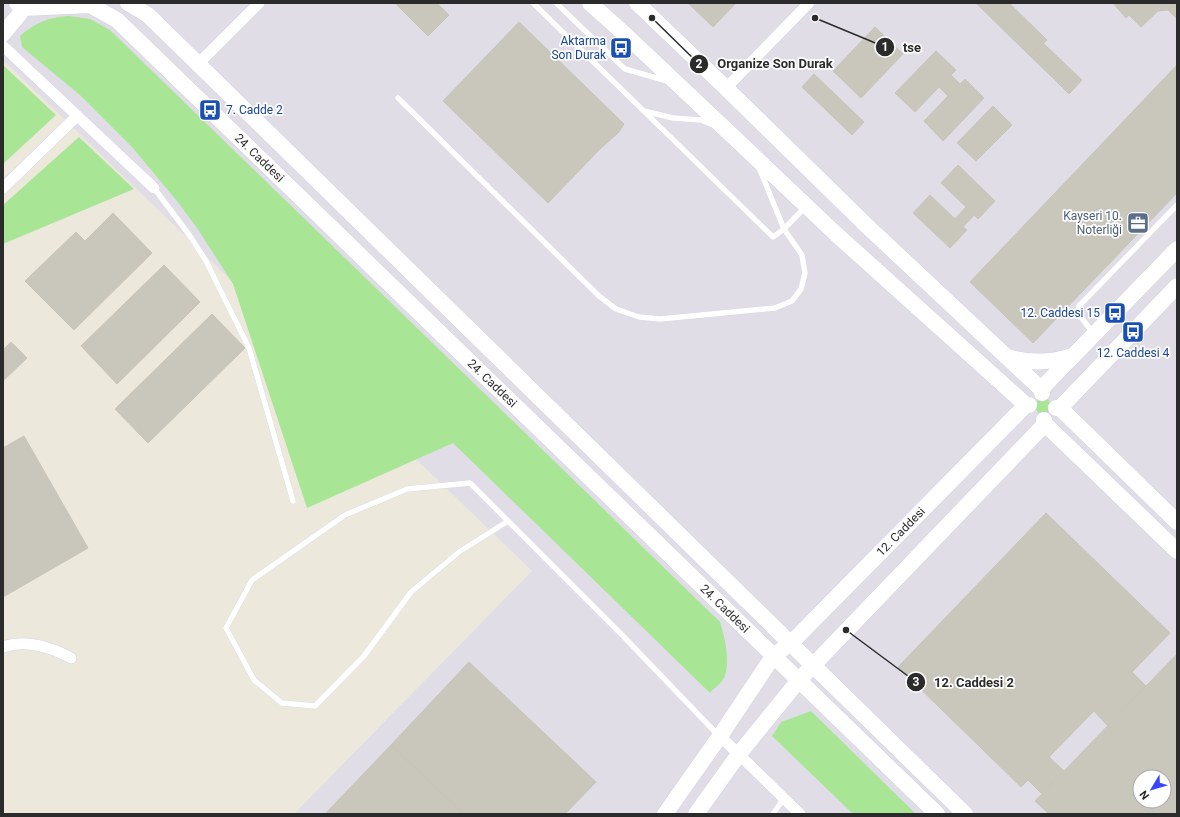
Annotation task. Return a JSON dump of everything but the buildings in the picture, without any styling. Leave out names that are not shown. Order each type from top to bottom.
[{"type":"street","name":"24. Caddesi","points":[[128,3],[148,15],[965,814]]},
{"type":"street","points":[[198,64],[258,3]]},
{"type":"street","points":[[590,3],[806,206],[1028,405],[1035,418],[1044,422],[1177,551]]},
{"type":"street","points":[[637,3],[867,226],[1007,357],[1041,391],[1051,395],[1058,408],[1177,522]]},
{"type":"street","points":[[726,88],[809,3]]},
{"type":"street","name":"24. Caddesi","points":[[22,5],[90,5],[117,20],[937,814]]},
{"type":"street","points":[[3,34],[22,5]]},
{"type":"street","points":[[3,46],[154,188]]},
{"type":"street","points":[[3,188],[77,116]]},
{"type":"street","points":[[1028,405],[1033,397],[1041,391],[1073,355],[1177,249]]},
{"type":"street","points":[[696,814],[739,754],[799,680],[1044,422],[1052,416],[1058,408],[1177,286]]},
{"type":"street","points":[[1007,357],[1028,362],[1050,362],[1073,355]]},
{"type":"street","name":"12. Caddesi","points":[[774,655],[790,644],[1028,405]]},
{"type":"street","points":[[3,647],[18,644],[39,646],[61,652],[71,658]]},
{"type":"street","points":[[665,814],[720,736],[774,655]]},
{"type":"street","points":[[720,736],[800,814]]},
{"type":"lane","points":[[533,3],[773,237],[784,229],[806,206]]},
{"type":"lane","points":[[556,3],[625,69],[678,85]]},
{"type":"lane","points":[[398,98],[598,296],[616,309],[639,316],[660,319],[775,308],[792,301],[802,289],[806,273],[802,255],[784,229],[756,158]]},
{"type":"lane","points":[[644,111],[673,118],[701,120],[726,130]]},
{"type":"lane","points":[[154,188],[172,211],[206,261],[249,348],[293,501]]},
{"type":"lane","points":[[1094,334],[1078,314],[1079,306],[1177,205]]},
{"type":"lane","points":[[508,521],[459,552],[411,592],[364,656],[315,706],[282,703],[254,680],[226,628],[252,580],[345,515],[407,489],[470,483],[508,521],[624,637],[720,736]]},
{"type":"lane","points":[[773,814],[784,798]]},
{"type":"shaded area","points":[[3,3],[1177,3],[1177,814],[294,814],[532,571],[3,60]]},
{"type":"green space","points":[[69,16],[90,19],[110,30],[720,622],[724,635],[727,663],[724,678],[710,693],[453,443],[307,508],[233,284],[197,228],[177,201],[132,147],[81,96],[22,47],[20,36],[25,31],[49,19]]},
{"type":"green space","points":[[3,65],[56,115],[3,164]]},
{"type":"green space","points":[[79,137],[134,189],[3,244],[3,205]]},
{"type":"green space","points":[[1040,398],[1046,398],[1051,403],[1049,412],[1046,414],[1040,414],[1035,409],[1035,403]]},
{"type":"green space","points":[[811,711],[916,814],[853,814],[772,736],[781,722]]},
{"type":"place","name":"Organize Son Durak","points":[[652,18]]},
{"type":"place","name":"tse","points":[[815,18]]},
{"type":"place","name":"Aktarma Son Durak","points":[[621,48]]},
{"type":"place","name":"7. Cadde 2","points":[[210,110]]},
{"type":"place","name":"Kayseri 10. Noterliği","points":[[1138,223]]},
{"type":"place","name":"12. Caddesi 15","points":[[1115,313]]},
{"type":"place","name":"12. Caddesi 4","points":[[1133,332]]},
{"type":"place","name":"12. Caddesi 2","points":[[846,630]]}]
